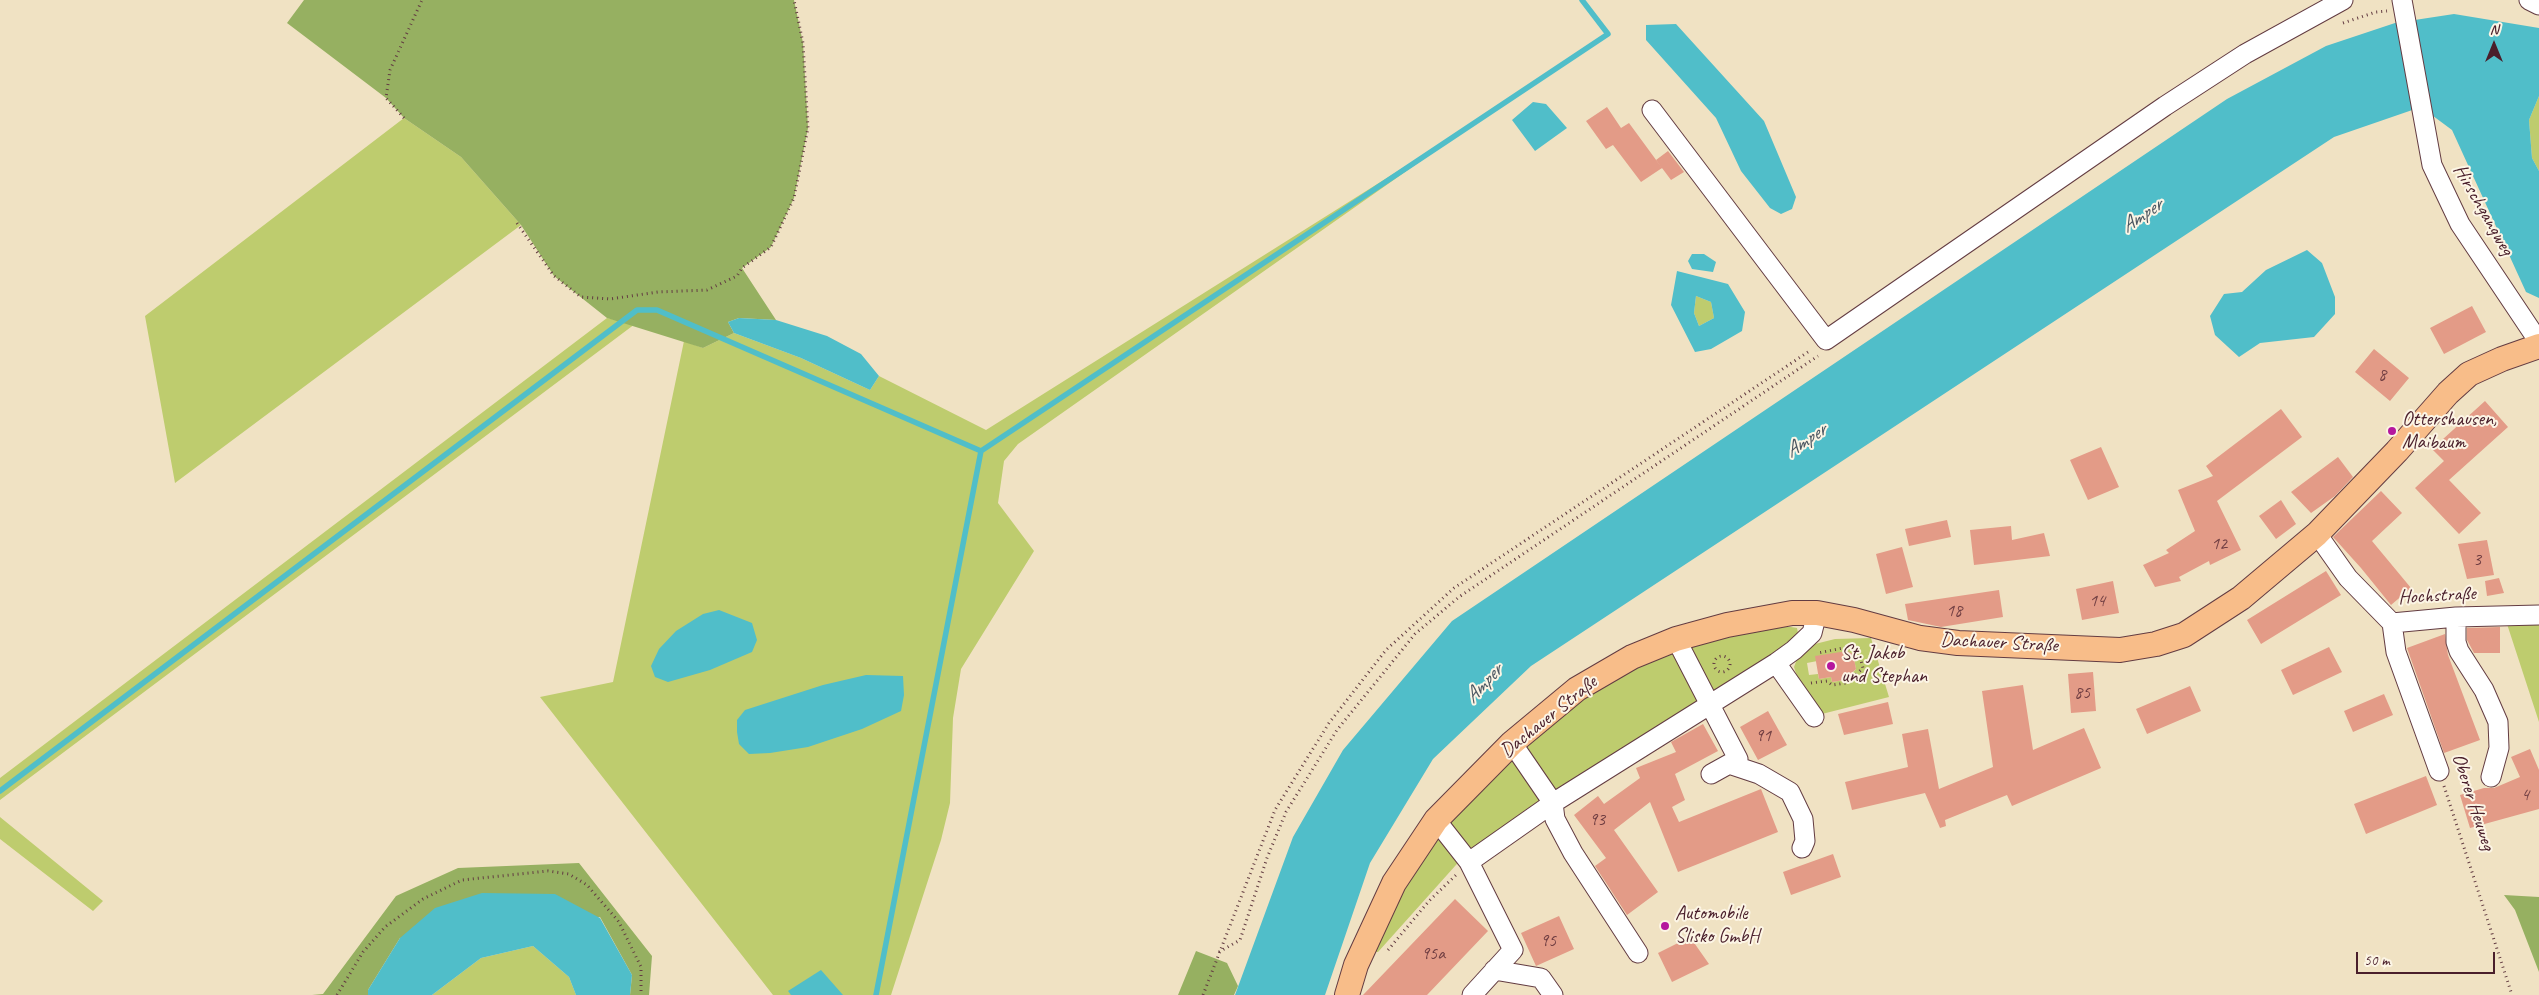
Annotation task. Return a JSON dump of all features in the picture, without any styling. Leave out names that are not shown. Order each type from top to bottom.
[{"type":"main road","name":"Dachauer Straße","points":[[1347,995],[1356,966],[1394,884],[1436,820],[1512,743],[1577,690],[1632,657],[1676,639],[1792,613],[1817,613],[1854,620],[1920,638],[1958,643],[2120,650],[2138,648],[2184,635],[2241,598],[2317,534],[2397,451],[2448,393],[2469,374],[2502,359],[2539,346]]},
{"type":"street","points":[[1652,110],[1824,347],[2165,106],[2245,54],[2343,0]]},
{"type":"street","points":[[2529,0],[2539,4]]},
{"type":"street","name":"Hirschgangweg","points":[[2404,5],[2432,165],[2460,224],[2539,342]]},
{"type":"street","name":"Hochstraße","points":[[2317,534],[2348,578],[2392,623],[2456,617],[2539,615]]},
{"type":"street","points":[[1469,862],[1553,803],[1708,704],[1776,664],[1812,632],[1817,613]]},
{"type":"street","points":[[2456,617],[2456,642],[2459,651],[2484,690],[2498,722],[2499,748],[2491,777]]},
{"type":"street","name":"Oberer Heuweg","points":[[2392,623],[2396,652],[2439,771]]},
{"type":"street","points":[[1676,639],[1738,759],[1711,774]]},
{"type":"street","points":[[1776,664],[1814,717]]},
{"type":"street","points":[[1512,743],[1553,803],[1555,818],[1573,852],[1638,953]]},
{"type":"street","points":[[1729,764],[1759,774],[1790,792],[1799,806],[1804,824],[1806,841],[1802,848]]},
{"type":"street","points":[[1436,820],[1469,862],[1512,950],[1472,995]]},
{"type":"street","points":[[1494,970],[1541,978],[1553,995]]},
{"type":"path","points":[[404,118],[386,98],[390,70],[422,0]]},
{"type":"path","points":[[517,222],[554,276],[581,297],[610,299],[658,292],[707,290],[737,276],[742,268],[772,247],[794,198],[808,128],[803,43],[794,0]]},
{"type":"path","points":[[2340,24],[2404,5]]},
{"type":"path","points":[[1219,952],[1240,940],[1267,858],[1286,812],[1338,730],[1415,634],[1460,597],[1824,347]]},
{"type":"path","points":[[1204,995],[1275,810],[1329,723],[1386,650],[1454,588],[1824,347]]},
{"type":"path","points":[[1806,680],[1811,683],[1827,681],[1832,686],[1847,683],[1863,668],[1859,653],[1848,647],[1813,654]]},
{"type":"path","points":[[1718,656],[1725,656],[1730,660],[1731,667],[1727,672],[1720,672],[1714,668],[1714,661],[1718,656]]},
{"type":"path","name":"Oberer Heuweg","points":[[2439,771],[2512,995]]},
{"type":"path","points":[[1381,957],[1429,901],[1469,862]]},
{"type":"path","points":[[338,995],[363,952],[385,927],[424,899],[462,880],[548,871],[569,874],[587,885],[619,922],[641,967],[641,995]]},
{"type":"green space","points":[[304,0],[794,0],[803,43],[808,128],[794,198],[771,247],[742,268],[776,320],[739,318],[728,322],[734,333],[703,348],[607,318],[554,276],[521,225],[461,157],[404,118],[386,98],[287,23]]},
{"type":"green space","points":[[2539,96],[2539,171],[2532,158],[2529,120]]},
{"type":"green space","points":[[404,118],[461,157],[521,225],[175,483],[145,316]]},
{"type":"green space","points":[[1479,120],[1018,444],[1004,461],[998,503],[1034,551],[961,669],[953,718],[950,803],[941,840],[891,995],[773,995],[540,697],[613,682],[684,341],[703,348],[734,333],[801,358],[870,390],[879,376],[986,430]]},
{"type":"green space","points":[[1696,296],[1711,302],[1714,318],[1699,326],[1694,313]]},
{"type":"green space","points":[[607,318],[635,324],[0,800],[0,778]]},
{"type":"green space","points":[[2507,624],[2539,624],[2539,722]]},
{"type":"green space","points":[[1769,627],[1797,628],[1798,633],[1796,638],[1747,673],[1704,697],[1547,795],[1464,856],[1378,952],[1374,952],[1401,888],[1443,829],[1518,752],[1583,699],[1637,667],[1681,649]]},
{"type":"green space","points":[[1871,638],[1889,697],[1818,715],[1799,683],[1794,667],[1797,659],[1815,644],[1835,639]],"holes":[[[1853,654],[1856,669],[1851,674],[1844,675],[1845,680],[1832,682],[1831,677],[1819,679],[1818,674],[1809,675],[1807,663]]]},
{"type":"green space","points":[[0,817],[103,901],[93,911],[0,839]]},
{"type":"green space","points":[[579,863],[652,956],[649,995],[630,995],[632,975],[600,917],[400,938],[368,990],[368,995],[312,995],[323,994],[396,896],[458,868]]},
{"type":"green space","points":[[2504,895],[2539,897],[2539,972],[2515,910]]},
{"type":"green space","points":[[533,946],[569,977],[576,995],[432,995],[481,958]]},
{"type":"green space","points":[[1196,951],[1227,963],[1238,986],[1234,995],[1178,995]]},
{"type":"water","name":"Amper","points":[[2454,14],[2539,28],[2539,96],[2529,120],[2532,158],[2539,171],[2539,298],[2526,292],[2452,130],[2421,107],[2334,137],[1531,666],[1433,759],[1370,863],[1325,995],[1235,995],[1293,837],[1343,750],[1452,621],[2227,99],[2326,46],[2395,23]]},
{"type":"water","points":[[1676,24],[1764,121],[1796,197],[1792,209],[1781,214],[1770,208],[1741,171],[1716,118],[1646,40],[1646,25]]},
{"type":"water","points":[[1533,102],[1546,104],[1567,128],[1535,151],[1512,120]]},
{"type":"water","points":[[2307,250],[2322,263],[2335,297],[2335,314],[2314,337],[2260,343],[2239,357],[2215,335],[2210,316],[2224,294],[2242,292],[2266,270]]},
{"type":"water","points":[[1692,254],[1704,254],[1716,262],[1713,272],[1692,269],[1688,261]]},
{"type":"water","points":[[1677,271],[1728,284],[1745,312],[1742,331],[1711,349],[1695,352],[1671,305]],"holes":[[[1696,296],[1711,302],[1714,318],[1699,326],[1694,313]]]},
{"type":"water","points":[[739,318],[776,320],[827,336],[861,354],[879,376],[870,390],[801,358],[734,333],[728,322]]},
{"type":"water","points":[[719,610],[752,623],[757,640],[752,652],[710,670],[668,682],[655,677],[651,666],[659,649],[676,631],[703,614]]},
{"type":"water","points":[[866,675],[903,676],[904,695],[901,711],[862,729],[808,747],[749,754],[739,744],[737,720],[745,710],[823,685]]},
{"type":"water","points":[[482,893],[555,894],[600,918],[632,975],[630,995],[576,995],[569,977],[533,946],[481,958],[432,995],[368,995],[368,990],[400,938],[435,908]]},
{"type":"water","points":[[821,970],[843,995],[791,995],[788,991]]},
{"type":"building","points":[[1607,107],[1621,128],[1629,123],[1662,168],[1641,182],[1613,145],[1606,149],[1586,121]]},
{"type":"building","points":[[1668,151],[1684,172],[1671,180],[1656,160]]},
{"type":"building","points":[[2472,306],[2486,332],[2444,354],[2430,328]]},
{"type":"building","points":[[2374,349],[2409,378],[2390,401],[2355,372]]},
{"type":"building","points":[[2485,401],[2508,427],[2449,480],[2481,513],[2459,534],[2415,488],[2444,461],[2432,449]]},
{"type":"building","points":[[2281,409],[2302,437],[2217,501],[2241,550],[2210,565],[2209,561],[2179,577],[2181,581],[2155,587],[2143,565],[2169,553],[2166,550],[2195,531],[2178,490],[2213,476],[2206,466]]},
{"type":"building","points":[[2101,447],[2119,487],[2088,500],[2070,460]]},
{"type":"building","points":[[2338,457],[2353,477],[2335,496],[2311,513],[2291,492]]},
{"type":"building","points":[[2381,491],[2402,513],[2372,541],[2411,588],[2391,605],[2333,537]]},
{"type":"building","points":[[2281,500],[2296,524],[2276,539],[2259,516]]},
{"type":"building","points":[[1947,520],[1951,537],[1909,546],[1905,529]]},
{"type":"building","points":[[2011,526],[2012,540],[2044,533],[2050,556],[1974,565],[1970,530]]},
{"type":"building","points":[[2487,540],[2494,575],[2467,579],[2458,544]]},
{"type":"building","points":[[1902,547],[1913,587],[1886,594],[1876,554]]},
{"type":"building","points":[[2326,571],[2341,595],[2261,644],[2247,620]]},
{"type":"building","points":[[2499,578],[2504,593],[2487,596],[2485,581]]},
{"type":"building","points":[[2113,581],[2119,613],[2082,620],[2076,589]]},
{"type":"building","points":[[1999,590],[2003,617],[1941,627],[1908,620],[1905,604]]},
{"type":"building","points":[[2500,627],[2500,653],[2474,653],[2467,640],[2467,628]]},
{"type":"building","points":[[2445,634],[2448,655],[2480,740],[2444,753],[2407,648]]},
{"type":"building","points":[[2329,647],[2342,672],[2293,695],[2281,670]]},
{"type":"building","name":"St. Jakob und Stephan","points":[[1847,651],[1853,654],[1856,669],[1844,680],[1832,682],[1831,677],[1819,679],[1815,656]]},
{"type":"building","points":[[2093,672],[2096,711],[2071,713],[2068,674]]},
{"type":"building","points":[[2023,685],[2033,750],[2084,728],[2101,768],[2012,806],[2007,795],[1945,820],[1946,826],[1940,828],[1925,793],[1852,810],[1845,782],[1908,767],[1902,734],[1928,729],[1939,789],[1993,767],[1982,691]]},
{"type":"building","points":[[2190,686],[2201,711],[2147,734],[2136,709]]},
{"type":"building","points":[[2384,694],[2393,715],[2353,732],[2344,711]]},
{"type":"building","points":[[1888,702],[1893,724],[1844,735],[1838,714]]},
{"type":"building","points":[[1768,711],[1787,745],[1758,760],[1740,727]]},
{"type":"building","points":[[1703,724],[1718,751],[1675,774],[1685,800],[1672,807],[1679,822],[1761,789],[1778,832],[1678,872],[1650,802],[1614,830],[1658,892],[1627,915],[1595,866],[1606,858],[1574,815],[1598,796],[1604,804],[1640,778],[1636,768],[1676,752],[1671,742]]},
{"type":"building","points":[[2530,749],[2539,770],[2539,809],[2470,828],[2460,795],[2484,788],[2494,788],[2520,777],[2511,757]]},
{"type":"building","points":[[2426,776],[2437,805],[2366,834],[2354,804]]},
{"type":"building","points":[[1833,854],[1841,877],[1791,895],[1783,872]]},
{"type":"building","points":[[1455,899],[1488,931],[1427,995],[1363,995]]},
{"type":"building","points":[[1559,916],[1574,949],[1536,966],[1521,933]]},
{"type":"building","points":[[1690,937],[1709,964],[1672,982],[1658,953]]},
{"type":"waterway","points":[[0,791],[637,310],[657,310],[981,451],[1608,34],[1582,0]]},
{"type":"waterway","points":[[876,995],[981,451]]},
{"type":"place","name":"Ottershausen, Maibaum","points":[[2392,431]]},
{"type":"place","name":"St. Jakob und Stephan","points":[[1831,666]]},
{"type":"place","name":"Automobile Slisko GmbH","points":[[1665,926]]}]
